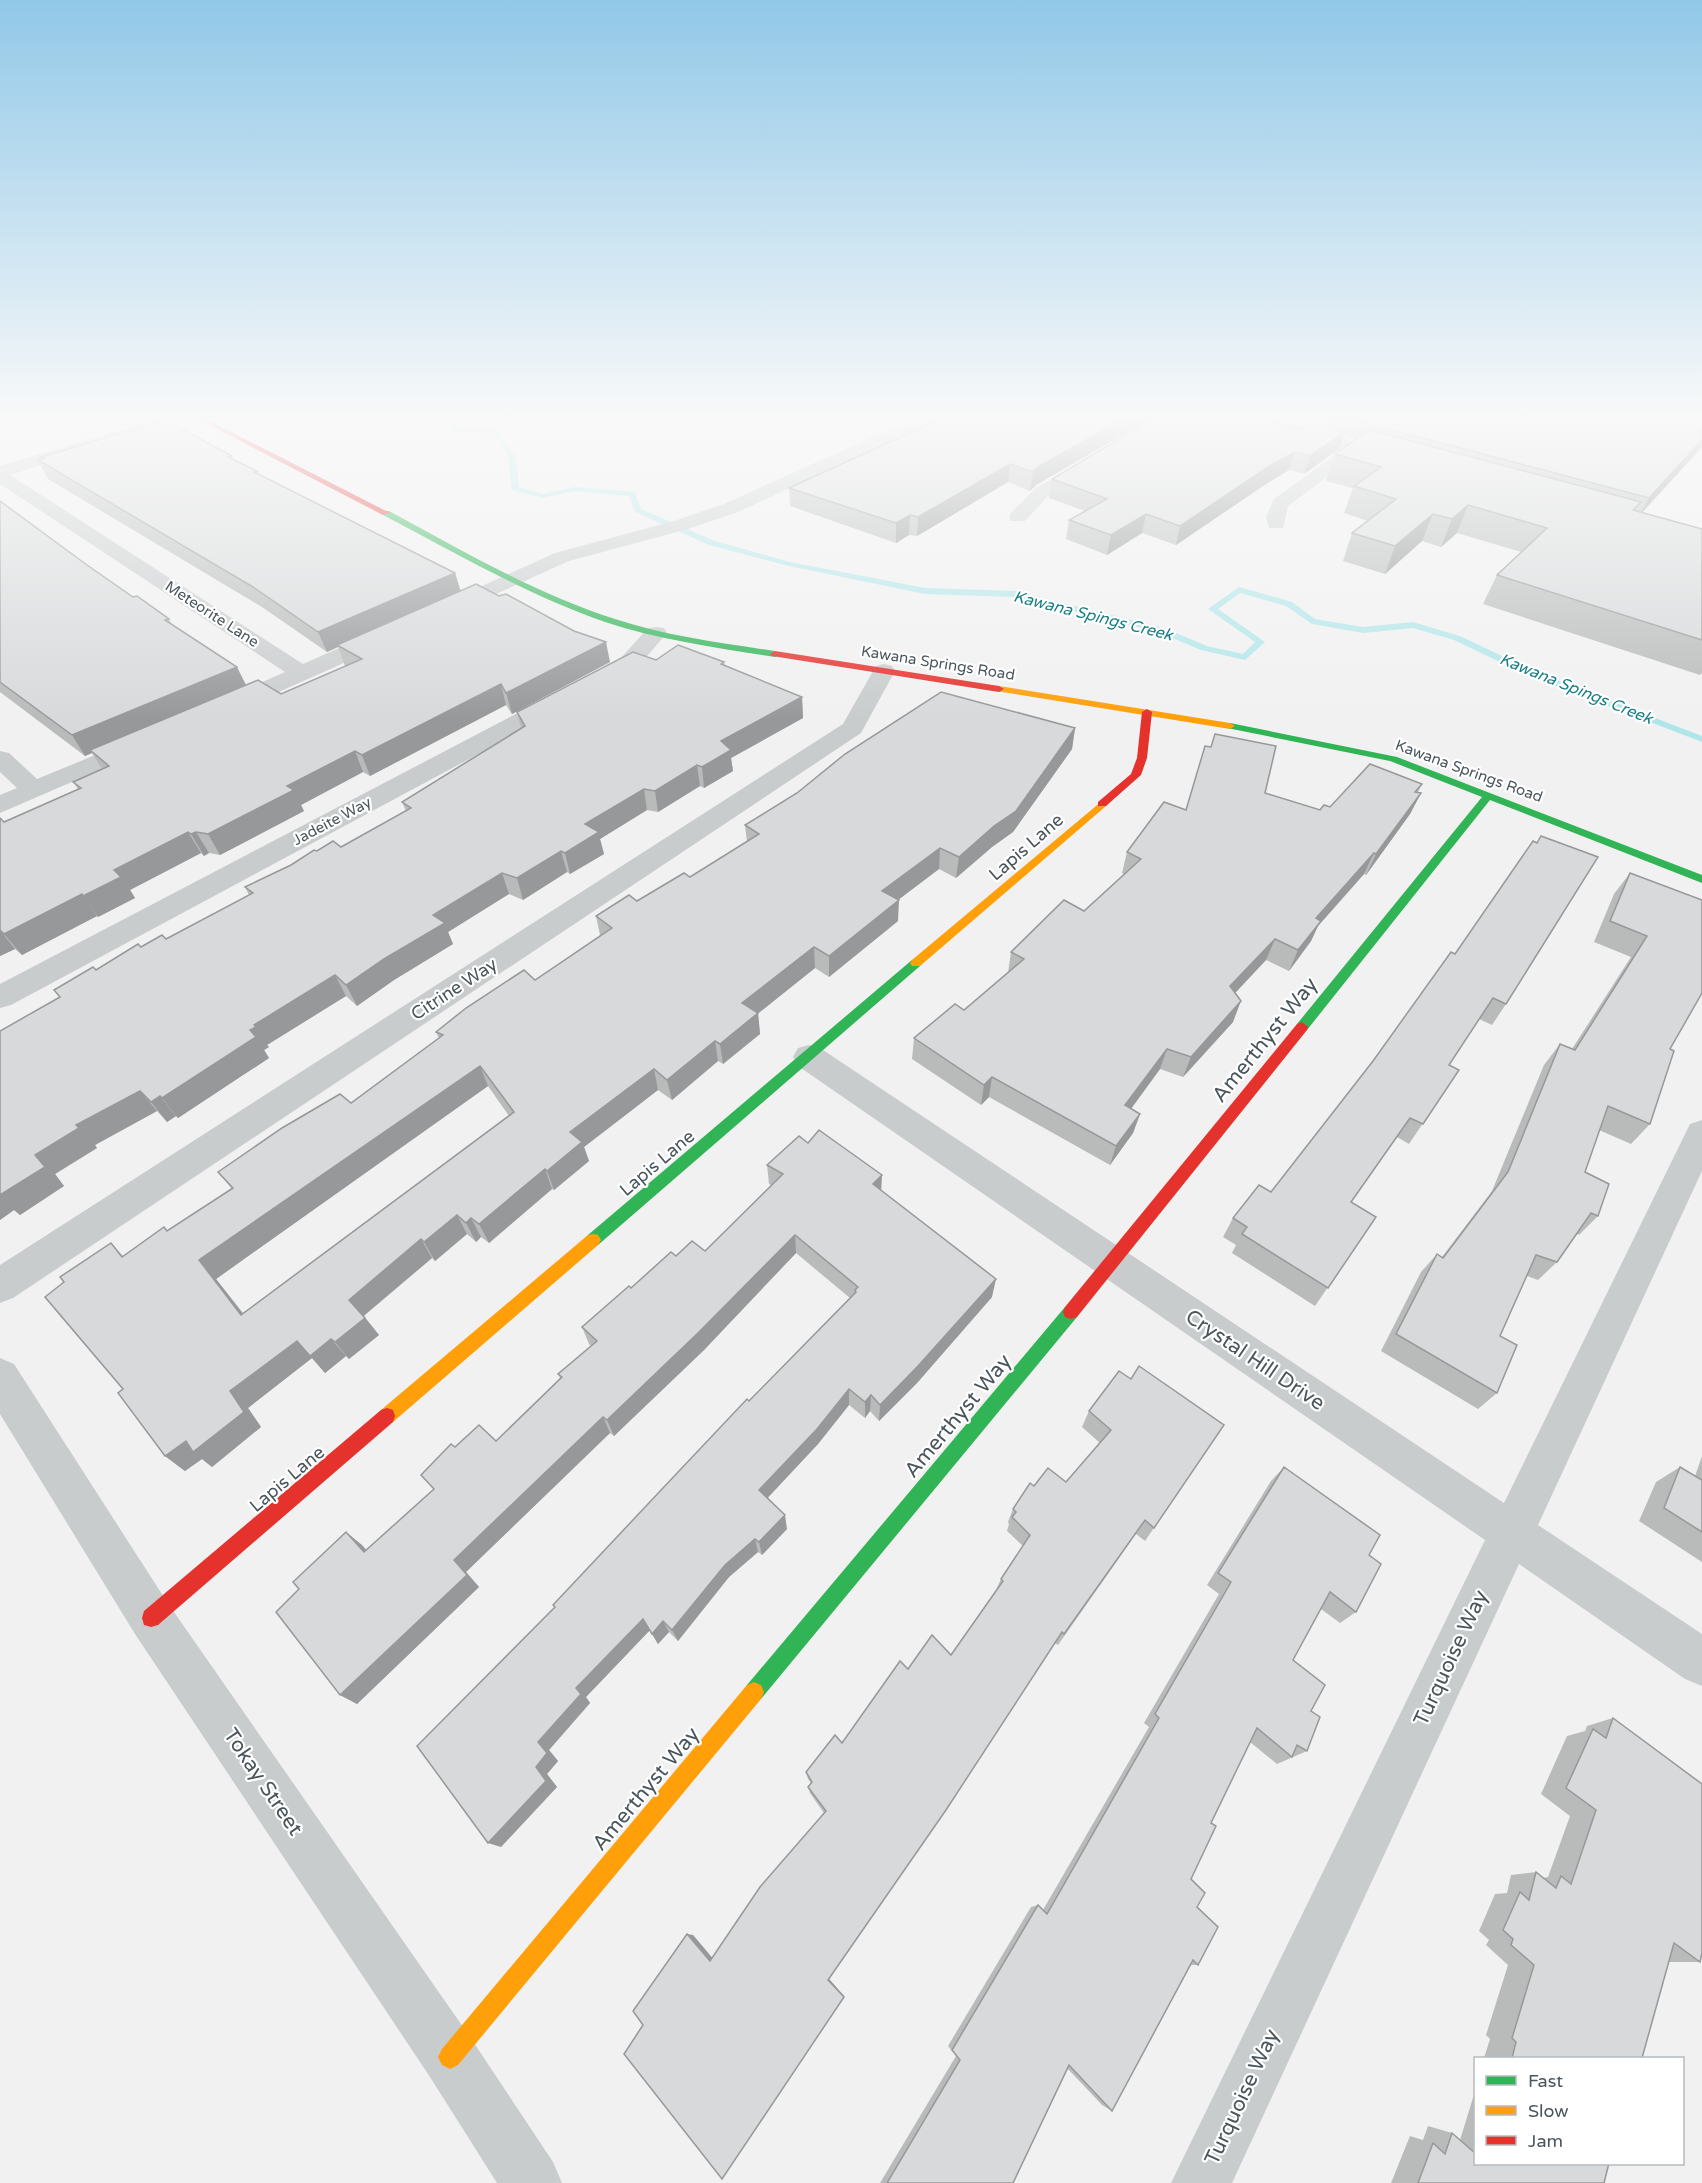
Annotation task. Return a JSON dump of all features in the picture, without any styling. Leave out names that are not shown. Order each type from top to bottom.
[{"type":"street","name":"Meteorite Lane","points":[[65,517],[303,674]]},
{"type":"street","name":"Kawana Springs Road","points":[[395,517],[584,612],[625,627],[1256,730],[1394,759],[1702,879]]},
{"type":"street","points":[[432,615],[562,557],[707,517]]},
{"type":"street","points":[[1275,517],[1276,524]]},
{"type":"street","points":[[206,715],[400,630]]},
{"type":"street","name":"Jadeite Way","points":[[0,997],[627,665],[656,633]]},
{"type":"street","name":"Citrine Way","points":[[0,1286],[853,728],[884,671]]},
{"type":"street","name":"Lapis Lane","points":[[152,1618],[1136,775],[1142,758],[1147,712]]},
{"type":"street","points":[[0,804],[163,734]]},
{"type":"street","points":[[0,758],[34,790]]},
{"type":"street","name":"Amerthyst Way","points":[[450,2057],[1112,1263],[1490,795]]},
{"type":"street","name":"Crystal Hill Drive","points":[[809,1057],[1702,1662]]},
{"type":"street","name":"Turquoise Way","points":[[1202,2183],[1702,1134]]},
{"type":"street","name":"Tokay Street","points":[[0,1377],[152,1618],[450,2057],[532,2183]]},
{"type":"building","points":[[0,517],[22,517],[133,597],[137,596],[169,619],[165,620],[237,667],[72,735],[0,682]]},
{"type":"building","points":[[134,517],[343,517],[455,573],[318,632],[253,587]]},
{"type":"building","points":[[877,517],[907,517],[896,523]]},
{"type":"building","points":[[1075,517],[1141,517],[1111,535],[1069,520]]},
{"type":"building","points":[[1154,517],[1194,517],[1180,526]]},
{"type":"building","points":[[1373,517],[1430,517],[1395,546],[1352,533]]},
{"type":"building","points":[[1509,517],[1658,517],[1702,529],[1702,640],[1497,575],[1547,528]]},
{"type":"building","points":[[476,584],[499,596],[506,594],[574,631],[606,642],[506,693],[501,684],[362,755],[355,751],[287,786],[294,790],[208,834],[188,832],[114,870],[121,877],[4,934],[0,930],[0,818],[4,822],[81,788],[73,782],[109,766],[90,750],[258,680],[281,694],[362,659],[337,645]]},
{"type":"building","points":[[678,645],[724,662],[721,664],[802,697],[721,741],[731,750],[702,767],[697,765],[655,791],[644,789],[585,824],[599,832],[565,853],[561,851],[517,878],[502,873],[433,915],[445,923],[384,959],[346,985],[335,975],[254,1025],[256,1027],[250,1030],[256,1037],[162,1098],[160,1096],[151,1102],[140,1091],[76,1125],[79,1128],[35,1155],[45,1167],[0,1195],[0,1031],[60,997],[54,990],[93,967],[96,970],[138,944],[141,947],[162,935],[166,939],[253,893],[245,887],[291,865],[314,850],[317,851],[333,841],[341,847],[411,808],[402,802],[525,726],[517,712],[633,652],[656,660]]},
{"type":"building","points":[[941,692],[1075,728],[1016,811],[994,826],[959,857],[940,848],[882,891],[899,900],[829,956],[814,947],[742,1003],[758,1013],[720,1044],[715,1041],[667,1080],[654,1069],[570,1132],[582,1142],[547,1171],[545,1169],[479,1224],[471,1218],[466,1223],[457,1215],[424,1242],[421,1239],[349,1300],[365,1318],[335,1342],[331,1339],[310,1356],[297,1341],[230,1391],[244,1412],[193,1452],[186,1441],[165,1456],[118,1393],[123,1389],[45,1297],[64,1282],[60,1277],[111,1243],[122,1257],[164,1227],[167,1231],[233,1188],[218,1172],[282,1128],[340,1094],[351,1103],[443,1035],[436,1032],[466,1008],[524,970],[535,980],[612,928],[596,916],[629,895],[637,901],[684,873],[690,877],[759,834],[745,825],[797,793],[845,754]],"holes":[[[480,1066],[514,1112],[241,1315],[199,1260]]]},
{"type":"building","points":[[1215,734],[1276,746],[1265,793],[1320,810],[1324,805],[1330,807],[1370,764],[1422,784],[1415,792],[1421,793],[1376,854],[1374,853],[1316,918],[1321,921],[1298,950],[1275,939],[1230,986],[1241,1001],[1191,1057],[1167,1049],[1125,1105],[1140,1114],[1116,1146],[992,1077],[984,1085],[914,1038],[955,1004],[964,1010],[1024,959],[1011,952],[1064,900],[1084,911],[1141,859],[1127,852],[1164,802],[1186,810],[1205,746],[1211,747]]},
{"type":"building","points":[[1541,836],[1598,857],[1506,1004],[1493,998],[1449,1065],[1459,1070],[1423,1124],[1410,1118],[1351,1202],[1376,1217],[1328,1288],[1242,1234],[1247,1227],[1233,1218],[1259,1185],[1271,1192],[1373,1061],[1451,952],[1455,954],[1533,841],[1537,843]]},
{"type":"building","points":[[1630,873],[1702,900],[1702,993],[1670,1049],[1674,1051],[1650,1124],[1608,1106],[1585,1172],[1609,1184],[1598,1216],[1591,1213],[1557,1262],[1536,1255],[1500,1336],[1517,1345],[1497,1393],[1396,1334],[1437,1254],[1443,1258],[1508,1172],[1560,1044],[1575,1050],[1647,936],[1610,921]]},
{"type":"building","points":[[819,1130],[882,1175],[873,1184],[996,1279],[880,1405],[871,1395],[865,1402],[849,1389],[817,1429],[759,1490],[785,1515],[759,1542],[755,1539],[725,1565],[672,1630],[663,1621],[652,1634],[643,1619],[576,1688],[581,1694],[538,1742],[547,1753],[536,1767],[546,1781],[488,1843],[417,1746],[555,1607],[553,1605],[747,1399],[749,1401],[856,1292],[858,1287],[795,1235],[699,1332],[607,1420],[603,1417],[454,1560],[467,1575],[340,1695],[276,1612],[299,1589],[293,1582],[346,1532],[364,1552],[434,1489],[421,1475],[451,1444],[455,1447],[479,1425],[496,1441],[562,1377],[558,1374],[597,1341],[582,1327],[671,1252],[676,1256],[692,1241],[705,1251],[783,1174],[767,1165],[799,1136],[808,1143]]},
{"type":"building","points":[[1139,1366],[1224,1425],[1154,1528],[1145,1520],[1064,1634],[1062,1632],[946,1810],[828,1980],[844,1997],[722,2179],[624,2054],[643,2025],[633,2011],[687,1934],[710,1961],[760,1887],[826,1811],[808,1787],[812,1782],[806,1772],[835,1735],[842,1743],[900,1661],[908,1669],[932,1635],[951,1655],[1003,1581],[1001,1579],[1030,1535],[1012,1517],[1016,1512],[1013,1509],[1030,1483],[1034,1486],[1048,1468],[1066,1482],[1111,1430],[1089,1411],[1119,1371],[1131,1379]]},
{"type":"building","points":[[1284,1467],[1380,1535],[1369,1555],[1381,1564],[1356,1612],[1330,1592],[1293,1660],[1325,1685],[1311,1711],[1320,1717],[1307,1751],[1297,1745],[1292,1757],[1257,1728],[1211,1823],[1216,1826],[1191,1879],[1205,1893],[1197,1907],[1218,1927],[1198,1965],[1193,1960],[1112,2111],[1069,2065],[1013,2183],[887,2183],[960,2060],[952,2050],[1038,1905],[1047,1914],[1159,1718],[1155,1714],[1231,1582],[1218,1573]]},
{"type":"building","points":[[1680,1467],[1702,1480],[1702,1532],[1664,1508]]},
{"type":"building","points":[[1613,1718],[1702,1784],[1702,1953],[1700,1962],[1674,1943],[1642,2057],[1512,2057],[1516,2042],[1512,2038],[1534,1965],[1511,1945],[1513,1939],[1503,1930],[1520,1892],[1529,1900],[1536,1872],[1556,1888],[1561,1876],[1571,1884],[1596,1810],[1566,1788],[1593,1729],[1606,1738]]},
{"type":"building","points":[[1452,2133],[1474,2152],[1474,2165],[1608,2165],[1604,2183],[1418,2183],[1433,2143],[1445,2154]]},
{"type":"waterway","name":"Kawana Spings Creek","points":[[653,517],[712,543],[789,564],[925,591],[1015,594],[1161,630],[1204,648],[1245,657],[1261,642],[1212,609],[1239,590],[1289,604],[1312,621],[1363,630],[1413,625],[1457,638],[1528,672],[1702,739]]},
{"type":"traffic: fast","points":[[393,517],[552,598],[609,620],[650,632],[775,654]]},
{"type":"traffic: fast","points":[[1230,726],[1393,759],[1702,879]]},
{"type":"traffic: fast","points":[[1302,1027],[1489,795]]},
{"type":"traffic: fast","points":[[593,1240],[916,963]]},
{"type":"traffic: fast","points":[[754,1692],[1071,1312]]},
{"type":"traffic: slow","points":[[999,689],[1230,726]]},
{"type":"traffic: slow","points":[[916,963],[1102,804]]},
{"type":"traffic: slow","points":[[387,1416],[593,1240]]},
{"type":"traffic: slow","points":[[450,2057],[754,1692]]},
{"type":"traffic: jam","points":[[775,654],[999,689]]},
{"type":"traffic: jam","points":[[1102,804],[1136,775],[1142,758],[1147,712]]},
{"type":"traffic: jam","points":[[1071,1312],[1302,1027]]},
{"type":"traffic: jam","points":[[151,1618],[387,1416]]}]
